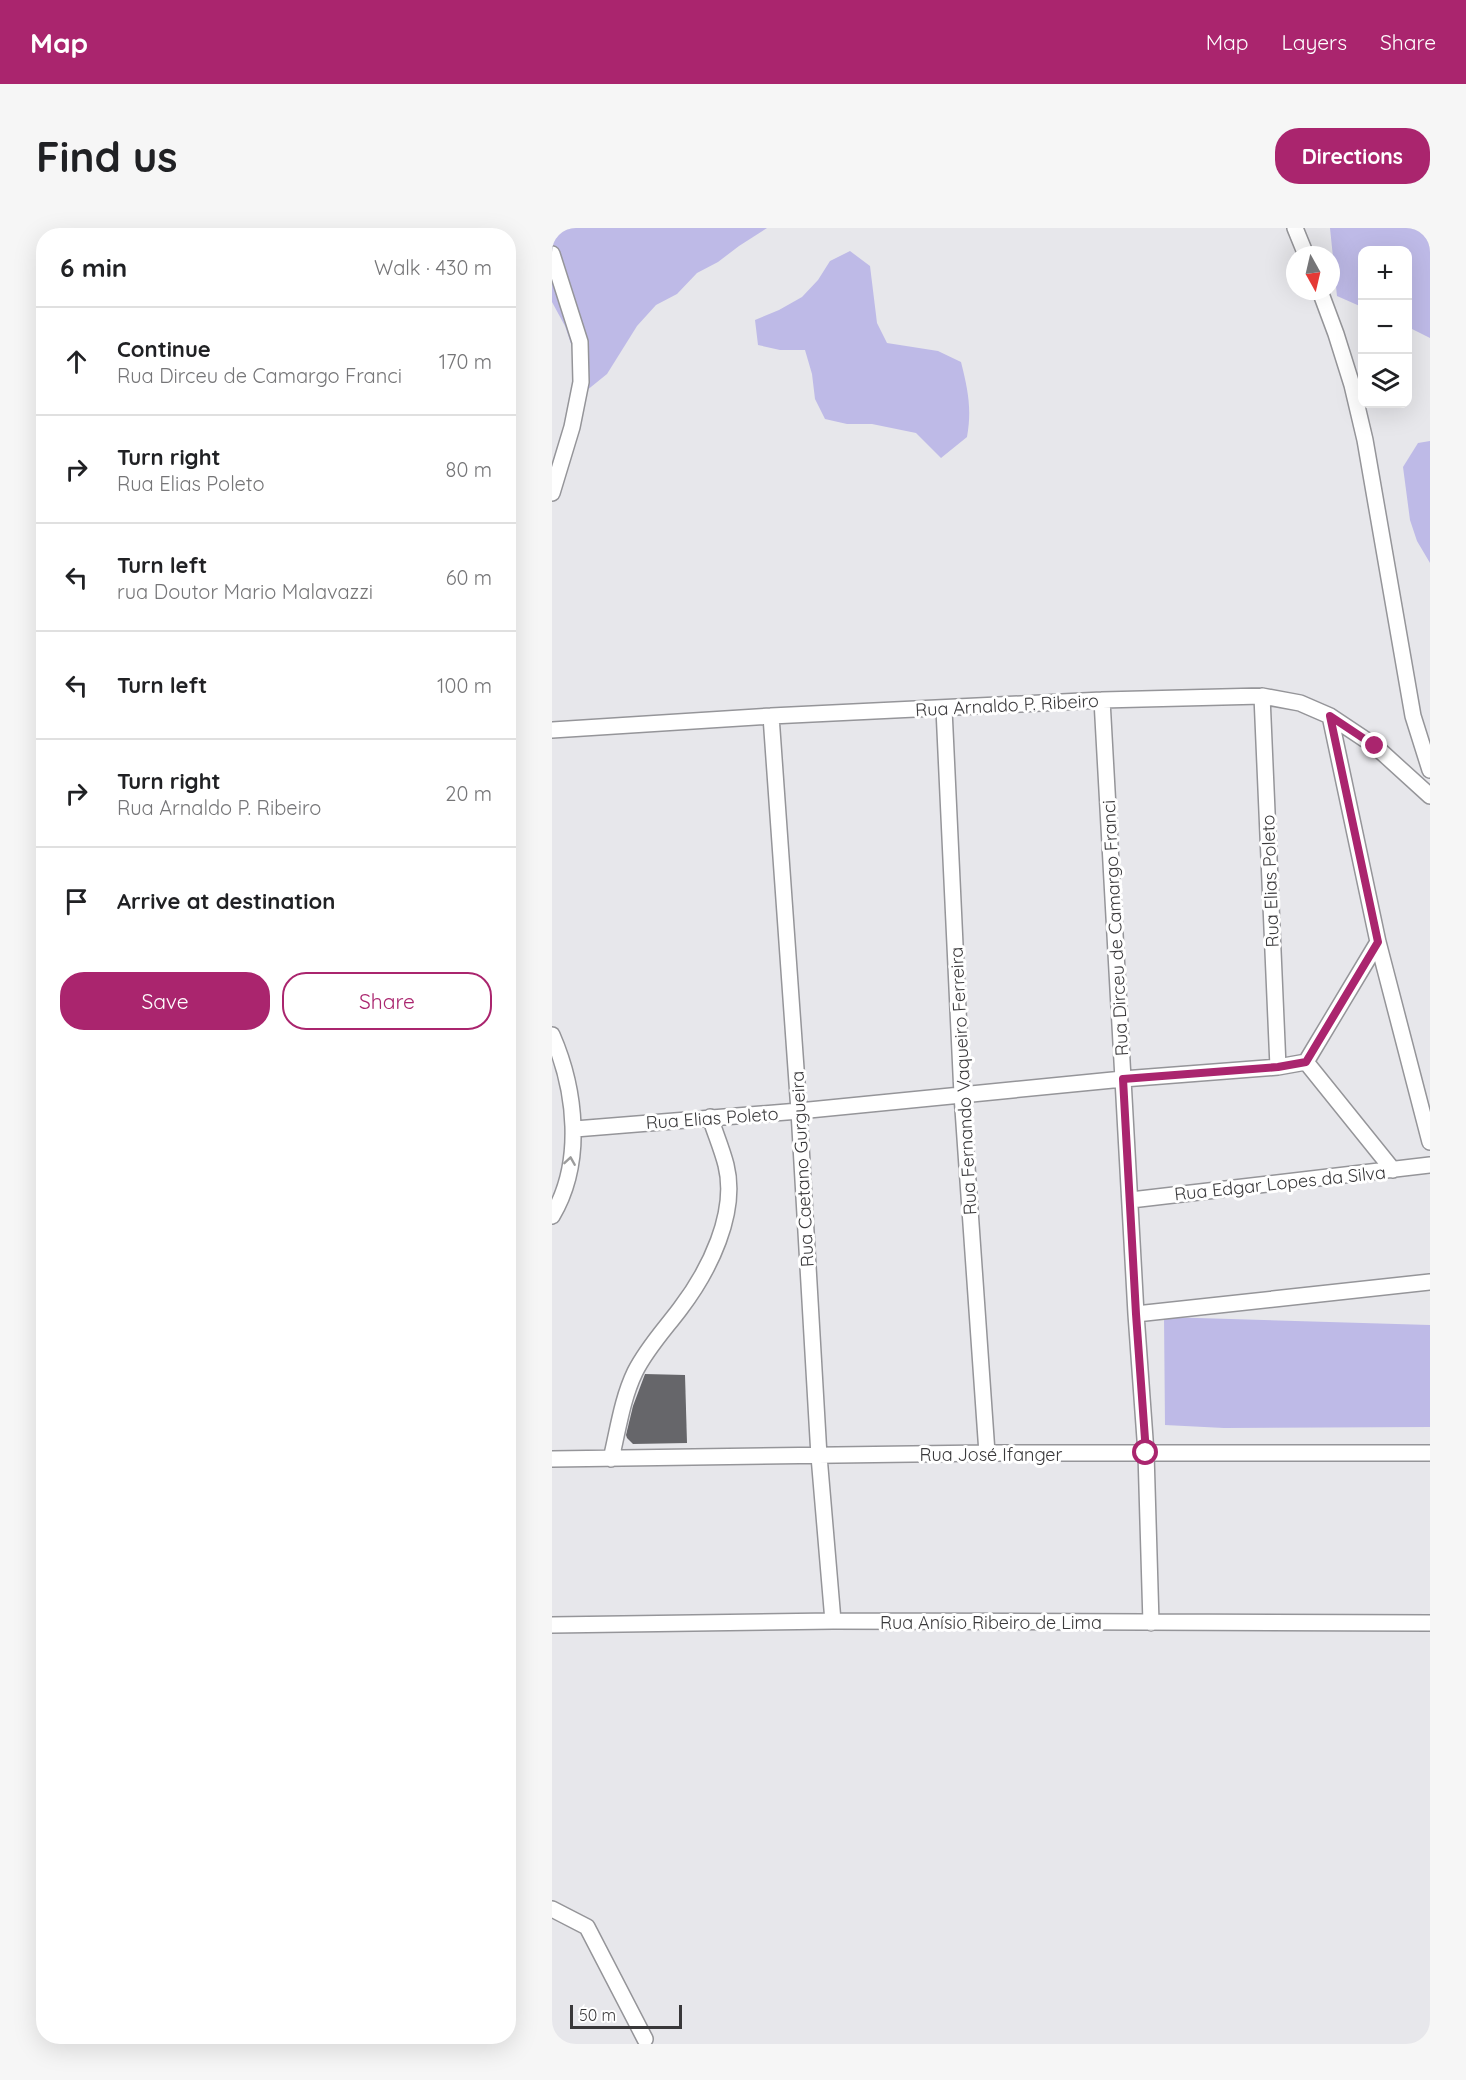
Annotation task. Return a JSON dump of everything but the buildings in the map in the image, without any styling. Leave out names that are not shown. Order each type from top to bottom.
[{"type":"street","points":[[1295,228],[1302,246]]},
{"type":"street","points":[[552,254],[579,342],[581,382],[572,427],[552,493]]},
{"type":"street","points":[[1323,300],[1352,385],[1365,440],[1413,716],[1430,770]]},
{"type":"street","name":"Rua Arnaldo P. Ribeiro","points":[[552,730],[771,716],[1102,700],[1262,696],[1299,703],[1330,716],[1375,746],[1430,796]]},
{"type":"street","name":"Rua Elias Poleto","points":[[1262,696],[1278,1067]]},
{"type":"street","name":"Rua Dirceu de Camargo Franci","points":[[1102,700],[1136,1314],[1146,1453],[1151,1623]]},
{"type":"street","name":"Rua Fernando Vaqueiro Ferreira","points":[[944,709],[962,1095],[987,1453]]},
{"type":"street","name":"Rua Caetano Gurgueira","points":[[771,716],[799,1111],[819,1456],[833,1621]]},
{"type":"street","points":[[1330,716],[1378,942],[1430,1143]]},
{"type":"street","points":[[1378,942],[1306,1062],[1393,1170]]},
{"type":"street","points":[[552,1035],[564,1069],[575,1129],[567,1176],[558,1206],[552,1216]]},
{"type":"street","name":"Rua Elias Poleto","points":[[575,1129],[799,1111],[1123,1079],[1278,1067],[1306,1062]]},
{"type":"street","points":[[611,1460],[626,1397],[635,1372],[705,1269],[726,1220],[729,1192],[726,1166],[710,1118]]},
{"type":"street","name":"Rua Edgar Lopes da Silva","points":[[1131,1200],[1430,1166]]},
{"type":"street","points":[[1136,1314],[1430,1281]]},
{"type":"street","name":"Rua José Ifanger","points":[[552,1459],[611,1460],[987,1453],[1430,1454]]},
{"type":"street","name":"Rua Anísio Ribeiro de Lima","points":[[552,1625],[833,1621],[1430,1623]]},
{"type":"street","points":[[552,1908],[586,1927],[645,2039]]},
{"type":"shaded area","points":[[552,228],[767,228],[718,262],[697,273],[677,294],[656,305],[637,326],[607,374],[586,391],[578,393],[572,347],[565,326],[552,302]]},
{"type":"shaded area","points":[[1330,228],[1430,228],[1430,338],[1412,329],[1412,246],[1358,246],[1358,305],[1340,297],[1340,246],[1332,246]]},
{"type":"shaded area","points":[[850,251],[870,266],[877,323],[887,343],[938,351],[961,362],[968,400],[967,437],[941,458],[916,433],[872,424],[847,424],[825,419],[815,399],[812,374],[805,350],[780,350],[758,345],[755,320],[802,297],[818,280],[830,261]]},
{"type":"shaded area","points":[[1430,441],[1430,563],[1417,541],[1410,520],[1403,467],[1418,443]]},
{"type":"shaded area","points":[[1164,1317],[1430,1325],[1430,1427],[1224,1428],[1165,1425]]},
{"type":"route","points":[[1146,1453],[1123,1079],[1278,1067],[1306,1062],[1378,942],[1330,716],[1375,746]]}]
